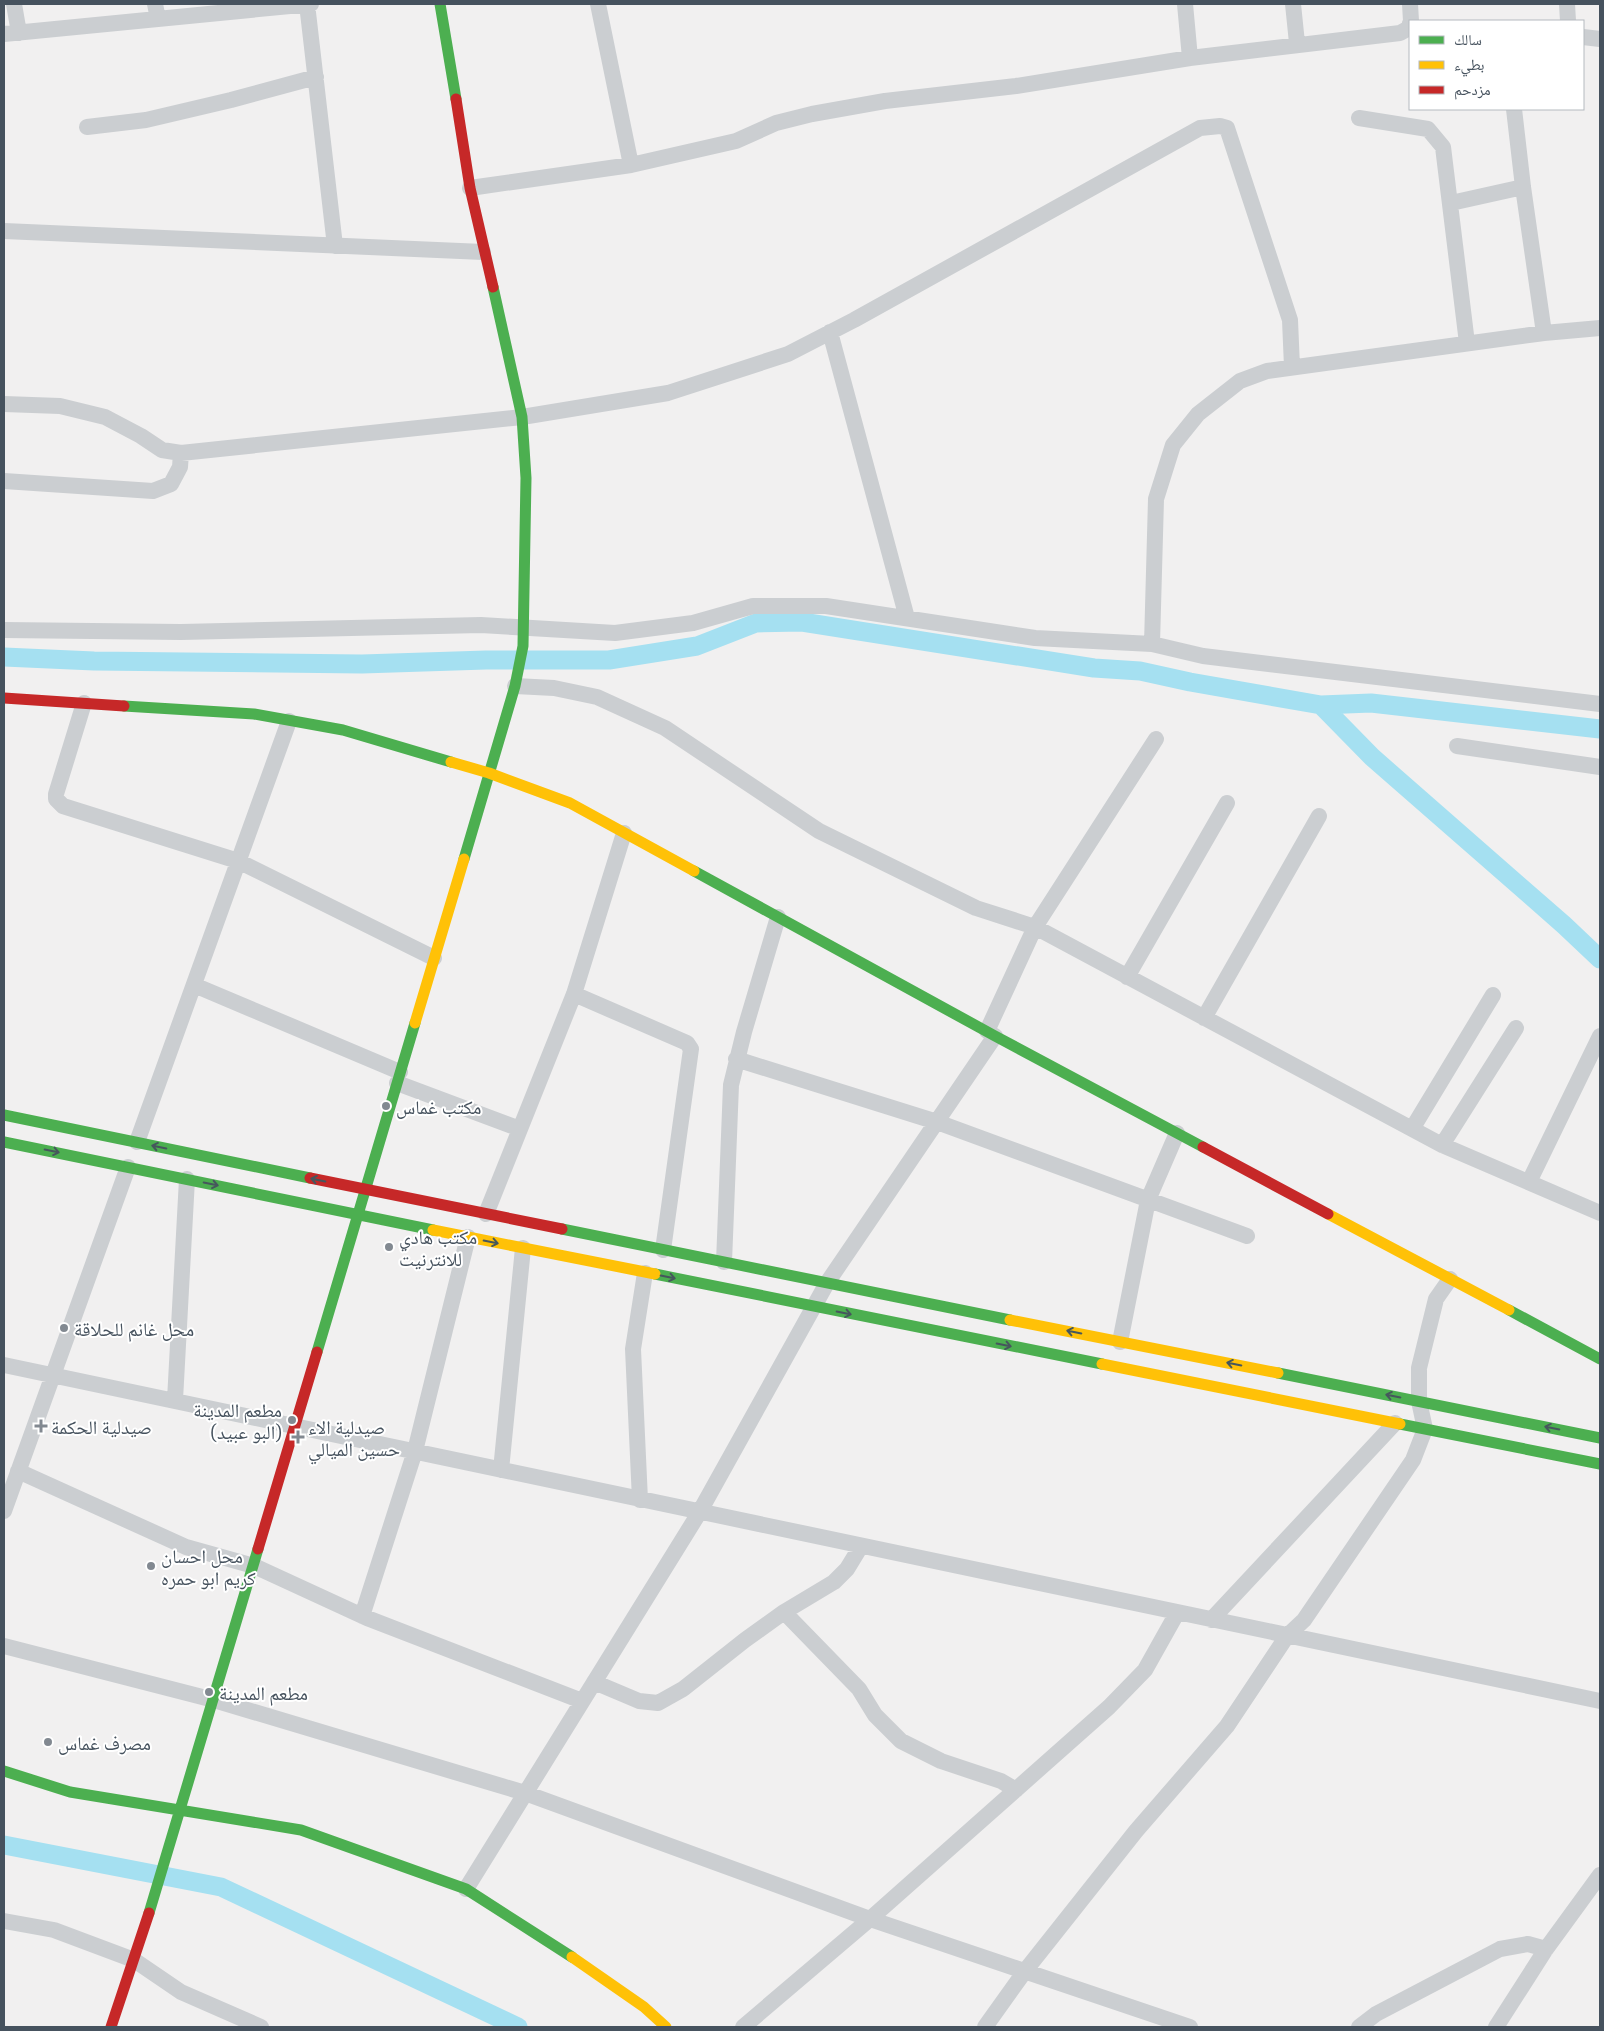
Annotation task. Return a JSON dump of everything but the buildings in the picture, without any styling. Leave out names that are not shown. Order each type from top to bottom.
[{"type":"street","points":[[14,4],[11,34],[156,11],[311,4]]},
{"type":"street","points":[[307,4],[335,246]]},
{"type":"street","points":[[110,2027],[134,1960],[182,1810],[515,686],[523,646],[526,478],[522,417],[470,188],[442,4]]},
{"type":"street","points":[[598,4],[631,164]]},
{"type":"street","points":[[1185,4],[1190,58]]},
{"type":"street","points":[[1293,4],[1297,44]]},
{"type":"street","points":[[1410,4],[1410,20]]},
{"type":"street","points":[[1567,4],[1568,20]]},
{"type":"street","points":[[470,188],[631,164],[736,141],[776,123],[812,114],[886,101],[1016,86],[1190,58],[1400,33],[1408,28],[1409,25]]},
{"type":"street","points":[[1584,37],[1600,39]]},
{"type":"street","points":[[87,127],[146,120],[316,77]]},
{"type":"street","points":[[1514,110],[1544,333]]},
{"type":"street","points":[[1359,118],[1428,129],[1443,147],[1467,343]]},
{"type":"street","points":[[4,404],[60,406],[105,417],[162,450],[181,453],[522,417],[668,393],[788,354],[1200,128],[1220,126],[1228,128],[1290,320],[1292,368]]},
{"type":"street","points":[[1451,203],[1523,187]]},
{"type":"street","points":[[4,231],[483,252]]},
{"type":"street","points":[[1152,644],[1156,499],[1174,445],[1198,414],[1240,381],[1267,371],[1544,333],[1600,328]]},
{"type":"street","points":[[830,332],[907,618]]},
{"type":"street","points":[[4,481],[153,491],[171,484],[180,467],[181,453]]},
{"type":"street","points":[[4,630],[181,632],[481,625],[524,626],[615,633],[693,624],[753,606],[826,606],[1035,638],[1152,644],[1203,656],[1600,704]]},
{"type":"street","points":[[515,686],[554,688],[597,696],[665,728],[820,831],[976,908],[1035,927],[1442,1145],[1600,1213]]},
{"type":"street","points":[[4,698],[254,714],[343,730],[489,773],[570,803],[991,1034],[1600,1359]]},
{"type":"street","points":[[84,703],[56,800],[62,806],[238,861],[434,958]]},
{"type":"street","points":[[137,1142],[289,720]]},
{"type":"street","points":[[466,1889],[699,1512],[827,1283],[937,1122],[991,1034],[1035,927],[1156,739]]},
{"type":"street","points":[[1457,746],[1600,767]]},
{"type":"street","points":[[1127,977],[1227,803]]},
{"type":"street","points":[[1204,1018],[1319,816]]},
{"type":"street","points":[[486,1214],[574,994],[624,833]]},
{"type":"street","points":[[724,1262],[731,1085],[736,1059],[778,916]]},
{"type":"street","points":[[194,985],[399,1078],[520,1129]]},
{"type":"street","points":[[574,994],[690,1045],[691,1049],[663,1250]]},
{"type":"street","points":[[1412,1129],[1493,995]]},
{"type":"street","points":[[1442,1145],[1516,1028]]},
{"type":"street","points":[[1529,1182],[1600,1036]]},
{"type":"street","points":[[736,1059],[937,1122],[1247,1236]]},
{"type":"street","points":[[4,1115],[366,1190],[1600,1438]]},
{"type":"street","points":[[1120,1342],[1148,1200],[1177,1133]]},
{"type":"street","points":[[4,1142],[645,1273],[1600,1464]]},
{"type":"street","points":[[4,1511],[128,1167]]},
{"type":"street","points":[[175,1400],[187,1179]]},
{"type":"street","points":[[362,1616],[415,1451],[468,1237]]},
{"type":"street","points":[[501,1470],[523,1248]]},
{"type":"street","points":[[640,1500],[633,1349],[645,1273]]},
{"type":"street","points":[[985,2027],[1025,1971],[1136,1831],[1227,1726],[1287,1636],[1304,1620],[1413,1460],[1425,1429],[1419,1401],[1420,1368],[1436,1299],[1450,1279]]},
{"type":"street","points":[[4,1365],[1600,1701]]},
{"type":"street","points":[[1211,1620],[1395,1423]]},
{"type":"street","points":[[18,1471],[186,1547],[254,1566],[362,1616],[582,1701]]},
{"type":"street","points":[[594,1682],[639,1701],[658,1703],[683,1689],[784,1612],[834,1582],[847,1569],[861,1546]]},
{"type":"street","points":[[784,1612],[859,1689],[875,1715],[901,1742],[941,1761],[1001,1781],[1016,1790]]},
{"type":"street","points":[[743,2027],[870,1919],[1109,1707],[1145,1670],[1177,1613]]},
{"type":"street","points":[[4,1646],[214,1700],[525,1793],[870,1919],[1190,2027]]},
{"type":"street","points":[[4,1771],[70,1792],[301,1830],[466,1889],[562,1950],[644,2007],[666,2027]]},
{"type":"street","points":[[1496,2027],[1546,1949],[1600,1874]]},
{"type":"street","points":[[4,1921],[54,1930],[134,1960],[181,1992],[261,2027]]},
{"type":"street","points":[[1358,2027],[1376,2014],[1500,1949],[1528,1944],[1546,1949]]},
{"type":"waterway","points":[[4,657],[94,661],[362,664],[486,660],[609,660],[697,646],[756,623],[802,622],[1094,668],[1140,671],[1190,682],[1321,705],[1371,703],[1600,729]]},
{"type":"waterway","points":[[1321,705],[1372,757],[1564,925],[1600,959]]},
{"type":"waterway","points":[[4,1845],[221,1887],[518,2027]]},
{"type":"traffic: fast","points":[[440,4],[456,99]]},
{"type":"traffic: fast","points":[[464,859],[515,686],[523,646],[526,478],[522,417],[493,287]]},
{"type":"traffic: fast","points":[[124,706],[254,714],[343,730],[451,762]]},
{"type":"traffic: fast","points":[[694,871],[995,1036],[1203,1147]]},
{"type":"traffic: fast","points":[[317,1352],[415,1023]]},
{"type":"traffic: fast","points":[[4,1115],[310,1178]]},
{"type":"traffic: fast","points":[[4,1142],[433,1230]]},
{"type":"traffic: fast","points":[[562,1229],[1010,1320]]},
{"type":"traffic: fast","points":[[655,1274],[1102,1364]]},
{"type":"traffic: fast","points":[[1509,1310],[1600,1359]]},
{"type":"traffic: fast","points":[[1278,1373],[1600,1438]]},
{"type":"traffic: fast","points":[[1400,1424],[1600,1464]]},
{"type":"traffic: fast","points":[[149,1913],[258,1549]]},
{"type":"traffic: fast","points":[[4,1771],[70,1792],[301,1830],[466,1889],[572,1957]]},
{"type":"traffic: slow","points":[[451,762],[489,773],[570,803],[694,871]]},
{"type":"traffic: slow","points":[[415,1023],[464,859]]},
{"type":"traffic: slow","points":[[1328,1214],[1509,1310]]},
{"type":"traffic: slow","points":[[433,1230],[655,1274]]},
{"type":"traffic: slow","points":[[1010,1320],[1278,1373]]},
{"type":"traffic: slow","points":[[1102,1364],[1400,1424]]},
{"type":"traffic: slow","points":[[572,1957],[644,2007],[666,2027]]},
{"type":"traffic: jam","points":[[456,99],[470,188],[493,287]]},
{"type":"traffic: jam","points":[[4,698],[124,706]]},
{"type":"traffic: jam","points":[[1203,1147],[1328,1214]]},
{"type":"traffic: jam","points":[[310,1178],[562,1229]]},
{"type":"traffic: jam","points":[[258,1549],[317,1352]]},
{"type":"traffic: jam","points":[[111,2027],[149,1913]]},
{"type":"place","name":"مكتب غماس","points":[[386,1106]]},
{"type":"place","name":"مكتب هادي للانترنيت","points":[[389,1247]]},
{"type":"place","name":"محل غانم للحلاقة","points":[[64,1328]]},
{"type":"place","name":"مطعم المدينة (البو عبيد)","points":[[292,1420]]},
{"type":"place","name":"صيدلية الحكمة","points":[[41,1426]]},
{"type":"place","name":"صيدلية الاء حسين الميالي","points":[[298,1437]]},
{"type":"place","name":"محل احسان كريم ابو حمره","points":[[151,1566]]},
{"type":"place","name":"مطعم المدينة","points":[[209,1692]]},
{"type":"place","name":"مصرف غماس","points":[[48,1742]]}]
